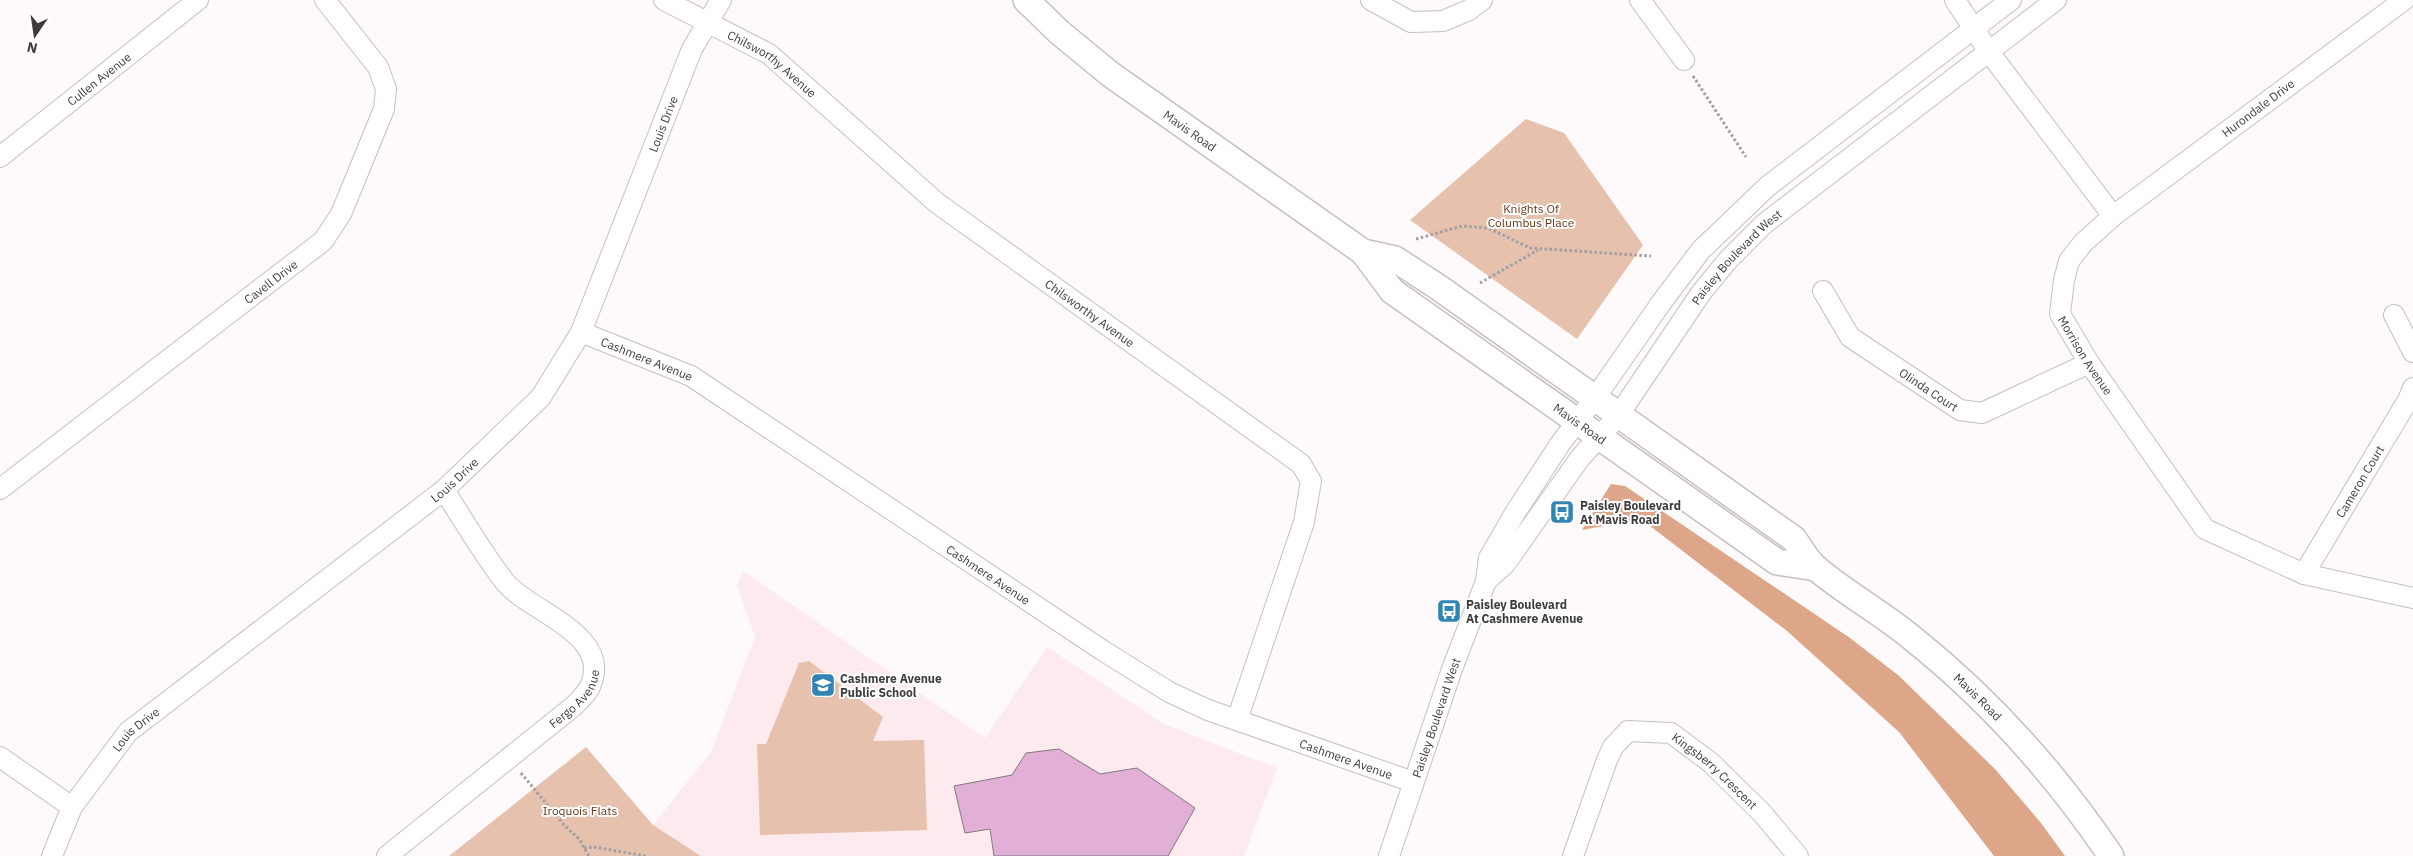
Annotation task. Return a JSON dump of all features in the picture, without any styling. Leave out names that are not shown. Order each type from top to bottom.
[{"type":"main road","name":"Mavis Road","points":[[1026,0],[1059,32],[1110,74],[1363,252],[1392,291],[1444,326],[1598,438],[1777,562],[1816,568]]},
{"type":"main road","name":"Mavis Road","points":[[1363,252],[1395,259],[1438,286],[1596,398],[1618,416],[1794,539],[1816,568],[1912,638],[1999,717],[2042,762],[2079,809],[2111,856]]},
{"type":"street","name":"Cullen Avenue","points":[[0,157],[198,0]]},
{"type":"street","name":"Cavell Drive","points":[[0,489],[323,241],[341,214],[384,109],[386,89],[378,67],[326,0]]},
{"type":"street","name":"Chilsworthy Avenue","points":[[664,0],[769,54],[937,203],[1301,464],[1311,481],[1304,522],[1237,720]]},
{"type":"street","name":"Louis Drive","points":[[52,856],[72,807],[128,732],[444,490],[542,397],[581,332],[692,49],[721,0]]},
{"type":"street","points":[[1371,0],[1411,22],[1443,22],[1469,10],[1482,0]]},
{"type":"street","points":[[1640,0],[1684,60]]},
{"type":"street","points":[[1955,0],[1989,52],[2113,216]]},
{"type":"street","name":"Paisley Boulevard West","points":[[1389,856],[1463,638],[1486,582],[1489,558],[1514,513],[1560,444],[1596,398],[1666,295],[1689,264],[1714,236],[1768,186],[2011,0]]},
{"type":"street","name":"Paisley Boulevard West","points":[[1486,582],[1505,564],[1580,458],[1618,416],[1701,293],[1744,243],[1772,218],[2056,0]]},
{"type":"street","name":"Hurondale Drive","points":[[2113,216],[2404,0]]},
{"type":"street","name":"Morrison Avenue","points":[[2113,216],[2083,243],[2069,261],[2064,280],[2060,314],[2089,363],[2205,529],[2304,574],[2413,598]]},
{"type":"street","name":"Olinda Court","points":[[1823,291],[1850,337],[1960,410],[1982,413],[2089,363]]},
{"type":"street","points":[[2394,315],[2413,352]]},
{"type":"street","name":"Cashmere Avenue","points":[[581,332],[691,376],[1110,655],[1169,692],[1208,710],[1413,782]]},
{"type":"street","name":"Cameron Court","points":[[2304,574],[2413,388]]},
{"type":"street","name":"Fergo Avenue","points":[[387,856],[574,705],[591,686],[594,672],[592,657],[585,641],[506,584],[444,490]]},
{"type":"street","name":"Kingsberry Crescent","points":[[1573,856],[1613,747],[1628,731],[1644,730],[1671,732],[1710,762],[1762,813],[1798,856]]},
{"type":"street","points":[[0,758],[72,807]]},
{"type":"path","points":[[1684,60],[1746,157]]},
{"type":"path","points":[[1416,239],[1462,226],[1488,228],[1530,248],[1650,256]]},
{"type":"path","points":[[1480,283],[1540,249]]},
{"type":"path","points":[[509,759],[564,825],[579,839],[589,856]]},
{"type":"path","points":[[584,848],[594,846],[646,856]]},
{"type":"shaded area","points":[[1611,484],[1625,486],[1850,638],[1898,675],[1995,769],[2041,823],[2065,856],[1994,856],[1899,732],[1787,631],[1641,519],[1582,530]]},
{"type":"shaded area","name":"Cashmere Avenue Public School","points":[[743,571],[985,738],[1047,647],[1164,724],[1277,768],[1244,856],[701,856],[653,825],[711,752],[755,637],[737,585]]},
{"type":"green space","name":"Knights Of Columbus Place","points":[[1526,119],[1564,133],[1643,245],[1577,339],[1410,220]]},
{"type":"green space","points":[[809,661],[883,717],[873,741],[924,740],[927,830],[760,835],[757,744],[766,744],[799,663]]},
{"type":"green space","name":"Iroquois Flats","points":[[586,747],[653,825],[701,856],[449,856]]},
{"type":"building","points":[[1059,749],[1100,774],[1137,768],[1195,808],[1168,856],[994,856],[990,829],[965,833],[954,786],[1012,775],[1026,753]]},
{"type":"place","name":"Paisley Boulevard At Mavis Road","points":[[1562,512]]},
{"type":"place","name":"Paisley Boulevard At Cashmere Avenue","points":[[1449,611]]},
{"type":"place","name":"Cashmere Avenue Public School","points":[[823,685]]}]
